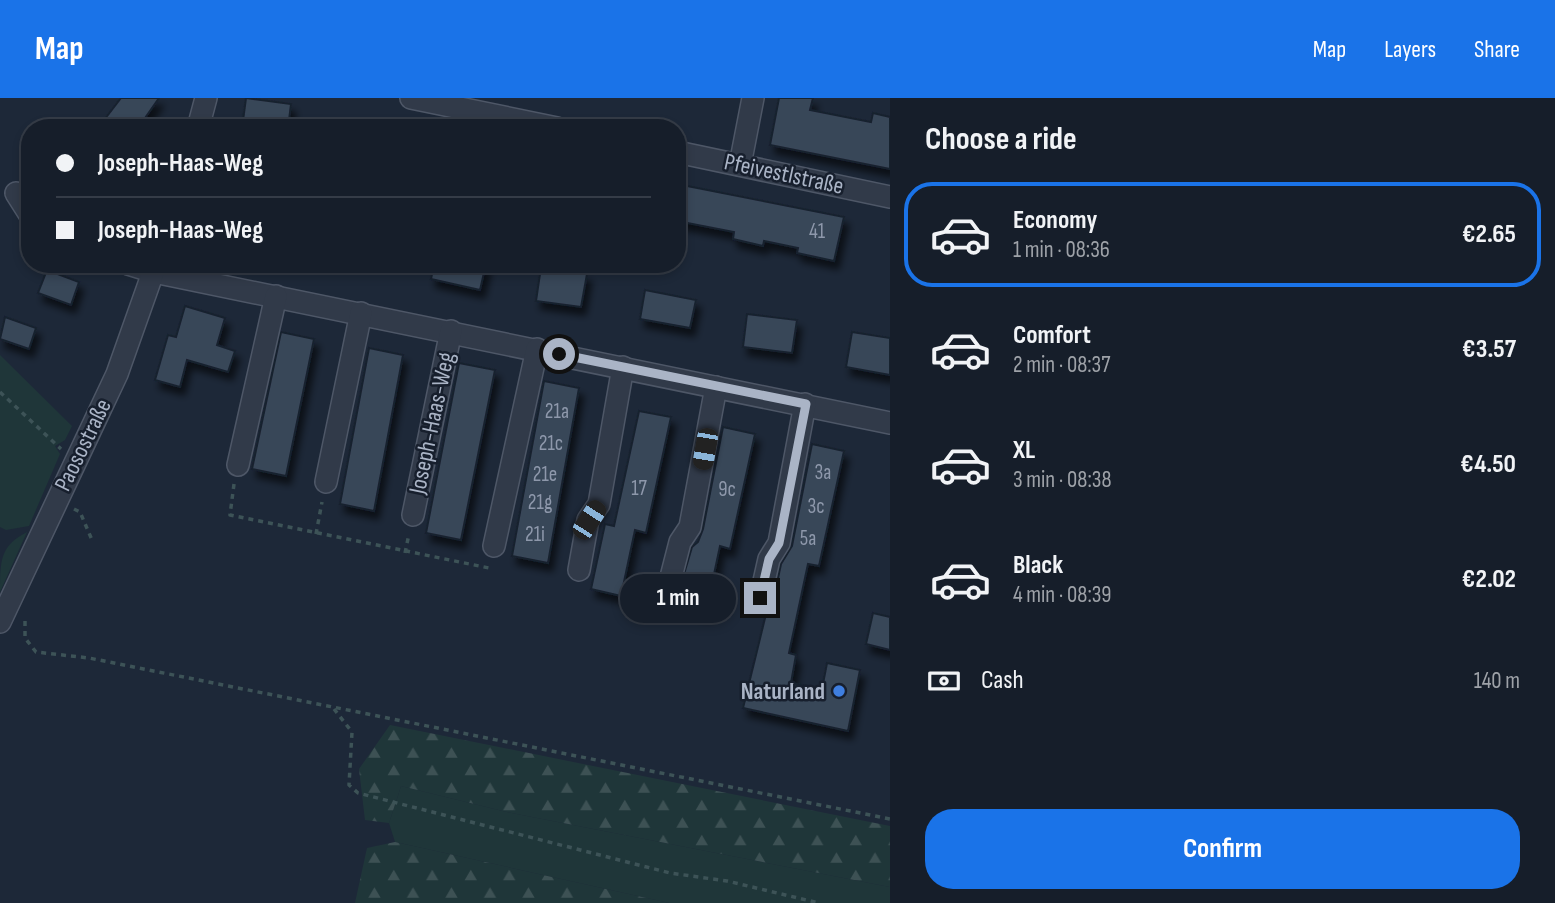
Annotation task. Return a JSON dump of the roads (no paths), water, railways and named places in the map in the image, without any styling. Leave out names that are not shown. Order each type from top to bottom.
[{"type":"street","points":[[200,119],[206,98]]},
{"type":"street","points":[[411,98],[513,119]]},
{"type":"street","points":[[740,165],[753,98]]},
{"type":"street","name":"Pfeivestlstraße","points":[[686,154],[890,197]]},
{"type":"street","points":[[16,193],[21,201]]},
{"type":"street","name":"Paosostraße","points":[[0,622],[117,374],[153,273]]},
{"type":"street","name":"Joseph-Haas-Weg","points":[[177,273],[276,296],[890,422]]},
{"type":"street","points":[[238,465],[276,296]]},
{"type":"street","points":[[326,482],[361,313]]},
{"type":"street","name":"Joseph-Haas-Weg","points":[[413,515],[451,331]]},
{"type":"street","points":[[494,546],[537,349]]},
{"type":"street","points":[[579,570],[589,520],[599,504],[622,367]]},
{"type":"street","points":[[670,581],[680,542],[690,527],[716,387]]},
{"type":"street","points":[[760,598],[769,559],[779,543],[806,404]]},
{"type":"place","name":"Naturland","points":[[839,691]]}]
